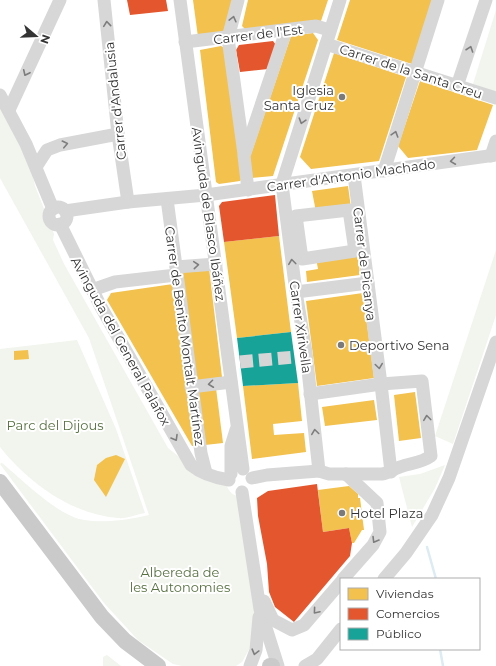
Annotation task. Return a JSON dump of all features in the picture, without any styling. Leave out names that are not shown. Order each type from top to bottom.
[{"type":"main road","points":[[0,482],[102,617],[125,641],[158,664]]},
{"type":"street","points":[[9,110],[60,0]]},
{"type":"street","name":"Carrer d'Andalusia","points":[[104,0],[118,134],[128,202]]},
{"type":"street","name":"Avinguda de Blasco Ibáñez","points":[[180,0],[216,264],[235,363],[231,382],[236,429],[231,446],[235,474]]},
{"type":"street","points":[[238,0],[228,38],[248,190]]},
{"type":"street","points":[[282,184],[340,0]]},
{"type":"street","points":[[384,171],[438,0]]},
{"type":"street","points":[[457,86],[486,0]]},
{"type":"street","name":"Carrer de l'Est","points":[[185,42],[286,31],[316,26],[330,30]]},
{"type":"street","points":[[244,156],[286,31]]},
{"type":"street","name":"Carrer de la Santa Creu","points":[[326,44],[496,98]]},
{"type":"street","points":[[0,95],[59,210]]},
{"type":"street","points":[[36,167],[47,150],[60,145],[118,134]]},
{"type":"street","points":[[494,156],[496,141]]},
{"type":"street","name":"Carrer d'Antonio Machado","points":[[59,210],[248,190],[282,184],[494,156]]},
{"type":"street","name":"Carrer de Picanya","points":[[354,175],[391,472]]},
{"type":"street","name":"Carrer Xirivella","points":[[282,184],[296,292],[300,355],[310,394],[319,471]]},
{"type":"street","name":"Carrer de Benito Montalt Martínez","points":[[167,199],[200,451],[206,473]]},
{"type":"street","name":"Avinguda del General Palafox","points":[[59,210],[66,219],[60,224],[92,290],[191,465],[218,478],[235,474]]},
{"type":"street","points":[[349,210],[355,251],[302,259],[296,216],[349,210]]},
{"type":"street","points":[[92,290],[115,282],[216,264]]},
{"type":"street","points":[[296,292],[368,283]]},
{"type":"street","points":[[385,578],[406,553],[432,515],[446,484],[469,423],[496,342]]},
{"type":"street","points":[[252,478],[267,475],[319,471],[329,474],[391,472],[400,467],[413,465],[431,456],[422,380],[310,394]]},
{"type":"street","points":[[191,387],[231,382]]},
{"type":"street","points":[[185,455],[196,455],[200,451]]},
{"type":"street","points":[[249,472],[252,478],[250,488],[242,492],[234,490],[235,474],[249,472]]},
{"type":"street","points":[[344,578],[373,545],[380,532],[377,503],[346,474]]},
{"type":"street","points":[[242,492],[260,609],[256,650],[250,666]]},
{"type":"street","points":[[258,589],[273,620],[292,630],[304,625],[340,583]]},
{"type":"street","points":[[260,609],[278,666]]},
{"type":"street","points":[[305,666],[315,662],[340,631]]},
{"type":"green space","points":[[496,10],[496,92],[473,84]]},
{"type":"green space","name":"Albereda de les Autonomies","points":[[0,95],[26,144],[35,186],[54,234],[53,240],[64,264],[168,448],[199,473],[225,482],[231,493],[239,496],[256,610],[252,644],[242,662],[236,666],[182,666],[173,664],[138,640],[104,603],[0,464],[2,463],[50,503],[70,516],[79,519],[114,521],[149,515],[89,338],[0,178]]},
{"type":"green space","points":[[496,250],[496,315],[453,444],[435,436]]},
{"type":"green space","name":"Parc del Dijous","points":[[77,340],[116,429],[145,513],[125,518],[118,518],[84,510],[68,503],[52,494],[24,473],[0,447],[0,349]]},
{"type":"green space","points":[[445,465],[435,488],[412,527],[399,477],[420,474]]},
{"type":"green space","points":[[107,655],[121,666],[103,666],[103,657]]},
{"type":"building: Viviendas","points":[[193,0],[233,0],[226,33],[198,37]]},
{"type":"building: Viviendas","points":[[248,0],[328,0],[321,21],[247,31],[242,26]]},
{"type":"building: Viviendas","points":[[350,0],[432,0],[412,64],[337,40]]},
{"type":"building: Viviendas","points":[[313,33],[318,40],[273,176],[252,178],[250,157],[291,36]]},
{"type":"building: Viviendas","points":[[221,46],[226,49],[242,178],[240,181],[219,184],[216,182],[200,50]]},
{"type":"building: Viviendas","points":[[334,53],[406,77],[379,161],[311,169],[300,157]]},
{"type":"building: Viviendas","points":[[420,81],[493,105],[477,150],[408,158],[398,146]]},
{"type":"building: Viviendas","points":[[348,186],[351,208],[316,212],[312,191]]},
{"type":"building: Viviendas","points":[[279,236],[291,332],[237,338],[224,242]]},
{"type":"building: Viviendas","points":[[357,252],[360,275],[307,282],[306,271],[318,269],[316,258]]},
{"type":"building: Viviendas","points":[[209,268],[222,377],[196,381],[182,271]]},
{"type":"building: Viviendas","points":[[173,284],[195,446],[192,446],[107,300],[111,293]]},
{"type":"building: Viviendas","points":[[363,293],[374,378],[317,386],[306,301]]},
{"type":"building: Viviendas","points":[[28,350],[29,359],[14,360],[14,351]]},
{"type":"building: Viviendas","points":[[298,383],[302,421],[273,424],[274,435],[304,433],[306,452],[252,459],[243,386]]},
{"type":"building: Viviendas","points":[[216,388],[223,443],[205,445],[197,391]]},
{"type":"building: Viviendas","points":[[415,392],[421,438],[399,441],[394,395]]},
{"type":"building: Viviendas","points":[[374,400],[377,420],[325,426],[322,407]]},
{"type":"building: Viviendas","points":[[116,455],[125,459],[106,497],[94,480],[97,465],[106,458]]},
{"type":"building: Viviendas","name":"Hotel Plaza","points":[[349,486],[358,494],[358,498],[360,498],[364,530],[362,530],[354,543],[352,543],[349,528],[323,532],[318,490]]},
{"type":"building: Comercios","points":[[127,0],[166,0],[168,11],[130,15]]},
{"type":"building: Comercios","points":[[273,41],[276,45],[268,69],[240,72],[236,50],[239,45]]},
{"type":"building: Comercios","points":[[275,195],[279,236],[224,242],[219,206],[222,202]]},
{"type":"building: Comercios","points":[[317,484],[323,532],[349,528],[352,543],[350,556],[294,622],[275,607],[269,592],[267,564],[258,516],[257,498],[268,491]]},
{"type":"building: Público","points":[[291,332],[298,383],[243,386],[237,338]]},
{"type":"waterway","points":[[427,547],[436,578]]},
{"type":"waterway","points":[[440,650],[443,666]]},
{"type":"tunnel","points":[[240,362],[295,357]]},
{"type":"place","name":"Iglesia Santa Cruz","points":[[342,97]]},
{"type":"place","name":"Deportivo Sena","points":[[341,345]]},
{"type":"place","name":"Hotel Plaza","points":[[342,513]]}]
